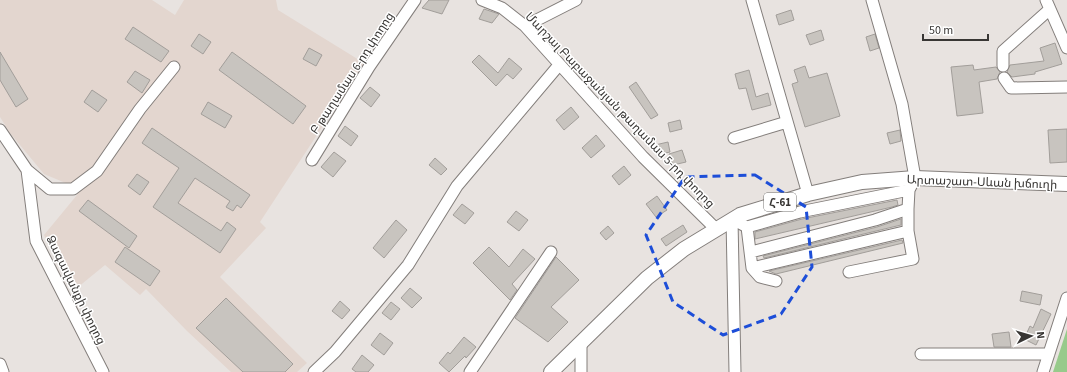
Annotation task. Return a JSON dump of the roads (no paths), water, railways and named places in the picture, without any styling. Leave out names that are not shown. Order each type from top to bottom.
[{"type":"main road","name":"Արտաշատ-Սևան խճուղի","points":[[551,372],[647,278],[684,249],[740,214],[808,194],[862,182],[912,184],[1067,184]]},
{"type":"street","name":"Բ թաղամաս 6-րդ փողոց","points":[[312,160],[369,67],[415,0]]},
{"type":"street","name":"Մարշալ Բաբաջանյան թաղամաս 5-րդ փողոց","points":[[482,0],[502,8],[525,26],[558,65],[643,157],[716,230]]},
{"type":"street","points":[[525,26],[576,0]]},
{"type":"street","points":[[752,0],[808,194]]},
{"type":"street","points":[[849,272],[913,260],[908,231],[908,209],[912,184],[902,104],[872,0]]},
{"type":"street","points":[[1003,66],[1003,51],[1048,5],[1067,48]]},
{"type":"street","points":[[314,372],[335,352],[408,265],[457,186],[558,65]]},
{"type":"street","points":[[27,170],[50,189],[73,189],[97,171],[140,109],[174,67]]},
{"type":"street","points":[[1004,78],[1011,88],[1067,87]]},
{"type":"street","points":[[734,138],[788,122]]},
{"type":"street","name":"Ձագավանքի փողոց","points":[[0,130],[27,170],[36,241],[103,372]]},
{"type":"street","points":[[735,372],[732,219],[747,227],[912,184]]},
{"type":"street","points":[[751,252],[875,220],[908,209]]},
{"type":"street","points":[[747,227],[752,268],[760,277],[776,281]]},
{"type":"street","points":[[752,268],[908,231]]},
{"type":"street","points":[[470,372],[552,252]]},
{"type":"street","points":[[1043,372],[1067,298]]},
{"type":"street","points":[[581,343],[581,372]]},
{"type":"street","points":[[921,354],[1049,354]]},
{"type":"street","points":[[0,364],[4,372]]}]
